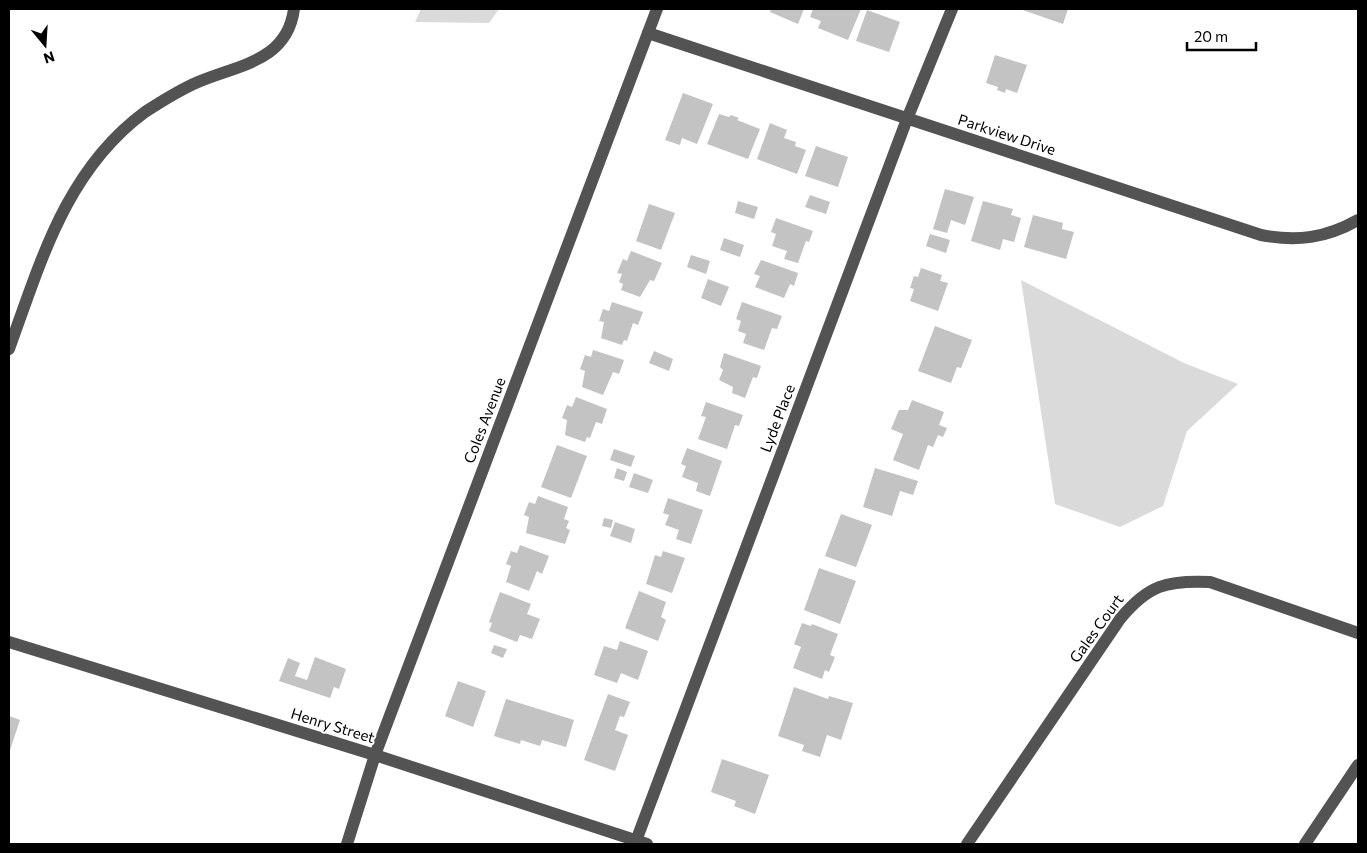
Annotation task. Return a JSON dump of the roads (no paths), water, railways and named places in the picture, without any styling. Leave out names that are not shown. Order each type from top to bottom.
[{"type":"street","points":[[9,349],[53,229],[82,177],[101,154],[135,121],[170,96],[196,82],[262,59],[283,37],[293,17],[294,9]]},
{"type":"street","name":"Coles Avenue","points":[[347,844],[375,755],[657,9]]},
{"type":"street","name":"Lyde Place","points":[[641,842],[907,119],[952,9]]},
{"type":"street","name":"Parkview Drive","points":[[648,33],[1261,235],[1286,240],[1311,238],[1335,232],[1358,220]]},
{"type":"street","name":"Gales Court","points":[[967,844],[1120,619],[1136,599],[1162,585],[1185,581],[1210,582],[1358,633]]},
{"type":"street","name":"Henry Street","points":[[9,642],[375,755],[641,842]]},
{"type":"street","points":[[1305,844],[1358,765]]}]
